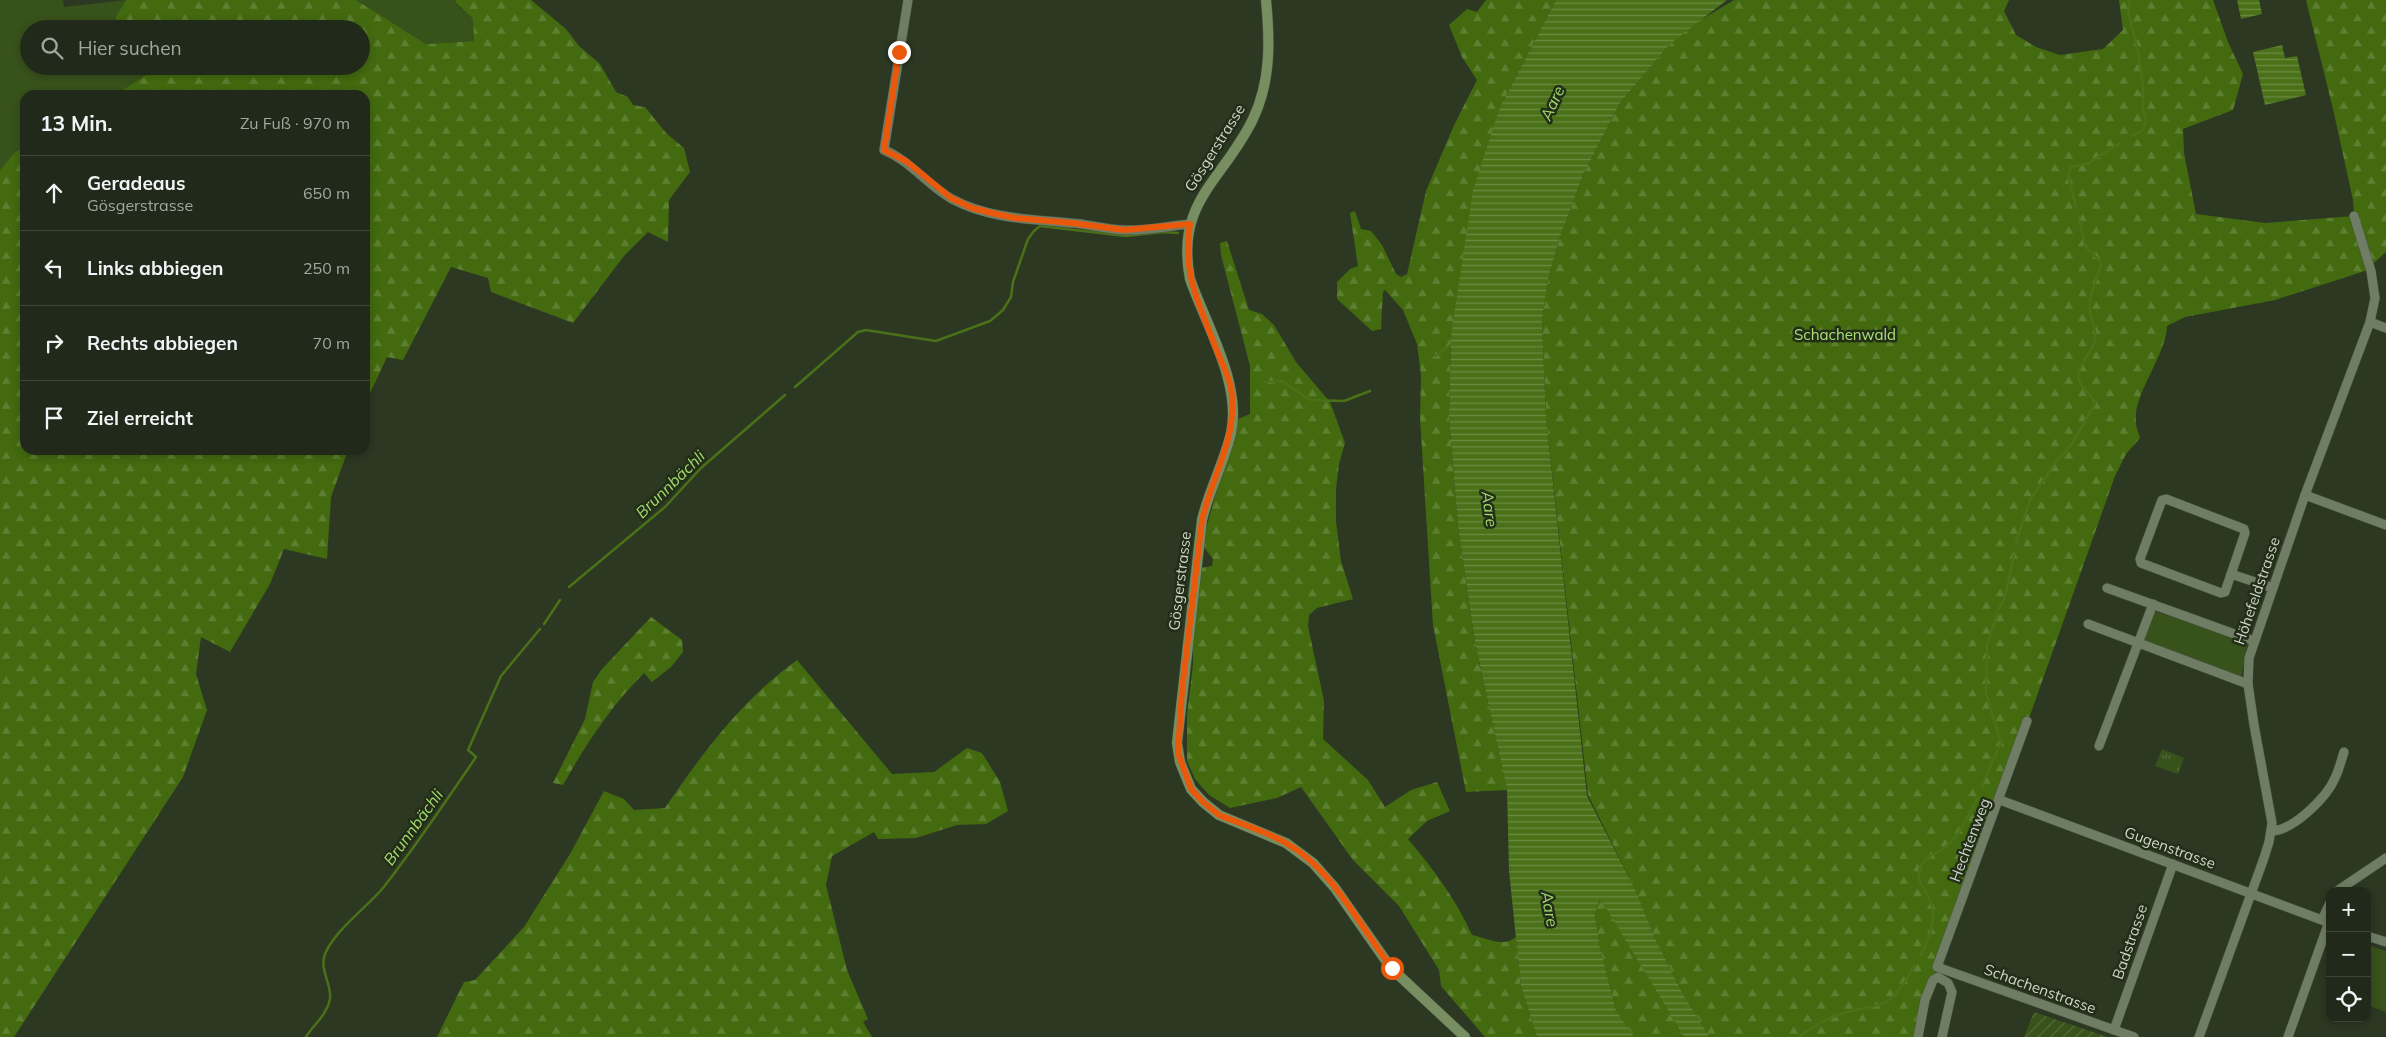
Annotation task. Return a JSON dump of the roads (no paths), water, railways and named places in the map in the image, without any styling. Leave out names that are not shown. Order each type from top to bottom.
[{"type":"main road","name":"Gösgerstrasse","points":[[1266,0],[1270,54],[1258,107],[1243,136],[1200,198],[1190,224],[1186,250],[1190,279],[1230,387],[1233,412],[1227,447],[1206,502],[1199,547],[1177,743],[1178,753],[1184,776],[1197,796],[1219,815],[1286,843],[1313,863],[1335,888],[1392,968],[1464,1037]]},
{"type":"street","points":[[908,0],[884,150],[906,161],[951,198],[972,208],[996,214],[1015,218],[1124,230],[1190,224]]},
{"type":"street","name":"Höhefeldstrasse","points":[[2200,1037],[2272,831],[2248,684],[2249,658],[2305,495],[2370,322],[2375,298],[2372,271],[2354,216]]},
{"type":"street","points":[[2370,322],[2386,328]]},
{"type":"street","points":[[2305,495],[2386,525]]},
{"type":"street","points":[[2166,499],[2244,529],[2245,534],[2231,574],[2225,592],[2221,592],[2141,564],[2140,559],[2162,500],[2166,499]]},
{"type":"street","points":[[2231,574],[2273,588]]},
{"type":"street","points":[[2107,588],[2254,641]]},
{"type":"street","points":[[2099,746],[2153,604]]},
{"type":"street","points":[[2088,624],[2248,684]]},
{"type":"street","name":"Hechtenweg","points":[[1937,967],[2000,800],[2027,721]]},
{"type":"street","points":[[2272,831],[2292,826],[2326,793],[2335,779],[2344,752]]},
{"type":"street","name":"Gugenstrasse","points":[[2000,800],[2251,892],[2326,922]]},
{"type":"street","points":[[2344,887],[2386,858]]},
{"type":"street","name":"Badstrasse","points":[[2114,1030],[2173,864]]},
{"type":"street","points":[[2288,1037],[2326,925]]},
{"type":"street","points":[[2371,937],[2386,942]]},
{"type":"street","name":"Schachenstrasse","points":[[1937,967],[2134,1037]]},
{"type":"street","points":[[1918,1037],[1924,1000],[1933,980],[1938,978],[1948,984],[1952,992],[1942,1037]]},
{"type":"water","name":"Aare","points":[[1556,0],[1727,0],[1671,43],[1620,103],[1583,175],[1559,240],[1548,280],[1542,321],[1546,418],[1587,796],[1636,891],[1656,940],[1683,994],[1710,1037],[1684,1037],[1600,898],[1595,913],[1600,948],[1616,1010],[1634,1037],[1537,1037],[1521,986],[1509,871],[1507,790],[1475,642],[1458,527],[1449,417],[1451,336],[1473,190],[1500,107]]},
{"type":"water","points":[[2237,0],[2259,0],[2262,14],[2241,19]]},
{"type":"water","points":[[2282,45],[2285,58],[2297,56],[2306,95],[2265,105],[2253,52]]},
{"type":"waterway","points":[[2130,0],[2128,11],[2138,51],[2143,86],[2143,109],[2146,121],[2142,131],[2131,136]]},
{"type":"waterway","points":[[2076,207],[2068,176],[2071,167],[2087,164],[2120,143]]},
{"type":"waterway","points":[[2016,543],[2030,500],[2055,463],[2071,445],[2095,404],[2080,383],[2078,375],[2095,340],[2090,304],[2101,262],[2085,246],[2079,218]]},
{"type":"waterway","name":"Brunnbächli","points":[[795,387],[858,332],[866,330],[936,341],[990,321],[1003,310],[1011,297],[1013,282],[1028,239],[1040,226],[1126,236],[1164,232],[1178,233]]},
{"type":"waterway","points":[[1435,356],[1452,344]]},
{"type":"waterway","name":"Brunnbächli","points":[[1265,382],[1282,381],[1310,400],[1344,401],[1370,391]]},
{"type":"waterway","name":"Brunnbächli","points":[[569,587],[665,507],[701,468],[785,395]]},
{"type":"waterway","points":[[1982,788],[2001,743],[1986,693],[1987,645],[1998,610],[2005,598],[2014,555]]},
{"type":"waterway","name":"Brunnbächli","points":[[544,624],[560,600]]},
{"type":"waterway","name":"Brunnbächli","points":[[306,1037],[323,1015],[330,999],[324,971],[325,954],[330,945],[343,928],[383,888],[419,840],[476,757],[468,750],[501,676],[540,629]]},
{"type":"waterway","points":[[1921,955],[1933,923],[1933,910],[1930,899],[1921,884],[1919,876],[1921,866],[1927,858],[1954,839],[1978,798]]},
{"type":"waterway","points":[[1799,1037],[1830,1018],[1880,1005],[1889,1000],[1904,984],[1914,965]]},
{"type":"park label","name":"Schachenwald","points":[[1845,335]]}]
